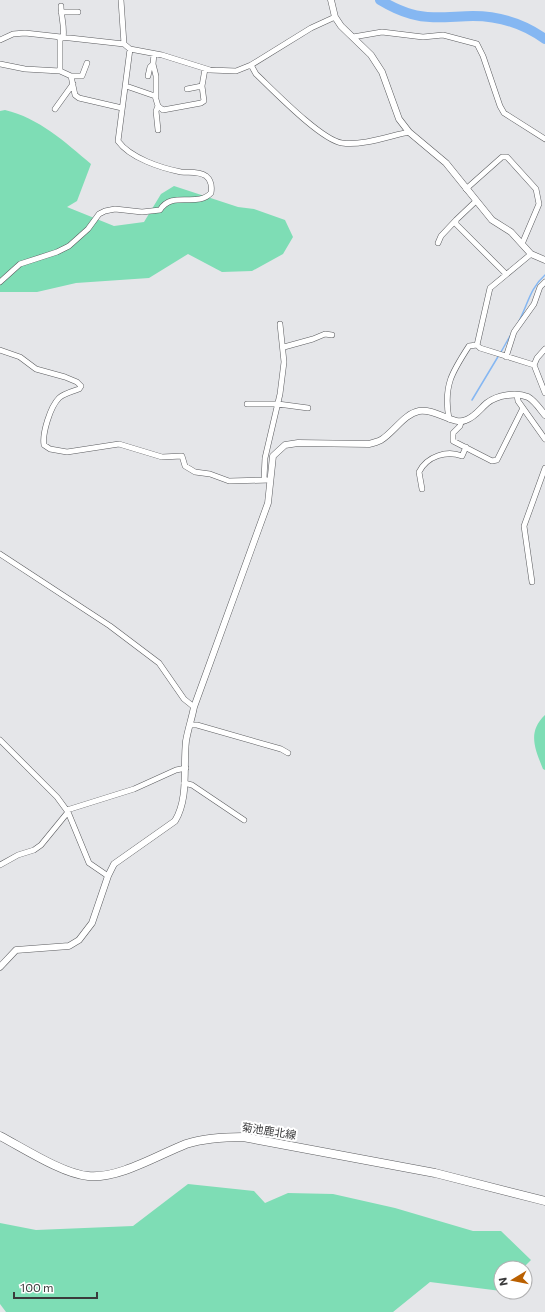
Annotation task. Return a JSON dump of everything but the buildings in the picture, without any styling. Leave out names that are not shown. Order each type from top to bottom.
[{"type":"main road","name":"菊池鹿北線","points":[[0,1136],[57,1166],[88,1176],[108,1174],[200,1141],[212,1138],[243,1137],[435,1173],[545,1201]]},
{"type":"street","points":[[121,0],[124,44]]},
{"type":"street","points":[[331,0],[335,17],[371,55],[382,72],[399,119],[409,132],[446,164],[492,220],[511,232],[531,254],[545,260]]},
{"type":"street","points":[[60,71],[61,38],[64,30],[61,9],[78,12]]},
{"type":"street","points":[[0,40],[13,34],[25,33],[124,44],[130,49],[154,54],[206,69],[236,71],[251,66],[311,28],[335,17]]},
{"type":"street","points":[[353,37],[382,32],[423,36],[443,35],[477,44],[483,56],[500,106],[504,113],[545,139]]},
{"type":"street","points":[[0,282],[20,264],[57,252],[69,246],[88,229],[99,214],[106,211],[115,210],[142,212],[160,210],[164,203],[169,200],[204,198],[211,193],[210,181],[198,172],[183,172],[155,166],[121,145],[118,140],[130,49]]},
{"type":"street","points":[[154,54],[153,64],[156,76],[156,99],[158,106],[156,111],[158,130]]},
{"type":"street","points":[[0,64],[25,69],[60,71],[72,76],[82,76],[86,63]]},
{"type":"street","points":[[148,76],[150,67],[153,64]]},
{"type":"street","points":[[251,66],[256,74],[307,122],[335,142],[344,143],[369,141],[409,132]]},
{"type":"street","points":[[158,106],[163,110],[201,103],[204,101],[202,86],[206,69]]},
{"type":"street","points":[[72,76],[75,95],[79,98],[122,108]]},
{"type":"street","points":[[55,109],[73,84]]},
{"type":"street","points":[[126,86],[155,96],[156,99]]},
{"type":"street","points":[[188,89],[202,86]]},
{"type":"street","points":[[466,189],[502,157],[507,157],[536,189],[539,204],[522,244]]},
{"type":"street","points":[[438,243],[441,236],[476,201]]},
{"type":"street","points":[[456,220],[456,224],[505,274]]},
{"type":"street","points":[[477,345],[490,288],[505,274],[531,254]]},
{"type":"street","points":[[506,357],[514,332],[534,304],[540,287],[545,282]]},
{"type":"street","points":[[0,968],[16,950],[69,946],[79,940],[92,924],[108,876],[114,864],[175,821],[179,814],[186,768],[186,742],[194,707],[268,503],[265,458],[278,404],[284,362],[284,347],[280,324]]},
{"type":"street","points":[[284,347],[325,334],[332,335]]},
{"type":"street","points":[[449,418],[446,398],[451,377],[469,346],[477,345],[480,348],[534,365]]},
{"type":"street","points":[[545,349],[537,358],[534,365],[545,393]]},
{"type":"street","points":[[0,350],[20,357],[36,369],[65,377],[77,382],[81,386],[79,389],[59,398],[50,414],[43,436],[44,445],[50,449],[67,452],[119,444],[162,457],[182,456],[184,466],[195,472],[210,474],[229,481],[267,480]]},
{"type":"street","points":[[267,480],[273,456],[285,445],[298,443],[369,444],[380,440],[410,414],[419,411],[429,411],[461,422],[481,411],[487,403],[498,397],[517,395],[528,397],[537,404],[545,415]]},
{"type":"street","points":[[517,395],[518,401],[545,439]]},
{"type":"street","points":[[247,404],[278,404],[308,408]]},
{"type":"street","points":[[461,422],[460,426],[453,433],[452,439],[492,461],[497,460],[523,408]]},
{"type":"street","points":[[422,489],[419,472],[431,458],[454,453],[462,456],[466,447]]},
{"type":"street","points":[[532,582],[524,526],[545,468]]},
{"type":"street","points":[[0,554],[110,626],[160,663],[184,699],[194,707]]},
{"type":"street","points":[[190,725],[197,725],[281,749],[288,754]]},
{"type":"street","points":[[0,740],[57,797],[68,811],[89,863],[108,876]]},
{"type":"street","points":[[0,865],[18,855],[34,850],[41,845],[68,811],[134,789],[176,770],[186,768]]},
{"type":"street","points":[[184,783],[192,785],[244,820]]},
{"type":"green space","points":[[5,110],[40,125],[61,139],[91,164],[77,201],[67,207],[114,226],[144,222],[161,194],[174,186],[238,207],[254,209],[285,220],[293,237],[283,254],[252,271],[222,272],[188,254],[149,278],[76,283],[37,292],[0,292],[0,111]]},
{"type":"green space","points":[[545,715],[545,770],[543,769],[537,755],[534,734],[539,721]]},
{"type":"green space","points":[[188,1184],[254,1191],[265,1203],[288,1193],[333,1194],[395,1208],[473,1231],[501,1231],[531,1260],[493,1260],[493,1290],[430,1282],[393,1312],[6,1312],[0,1304],[0,1223],[36,1230],[133,1226]]},
{"type":"waterway","points":[[380,0],[399,10],[419,16],[482,16],[501,19],[520,25],[545,39]]},
{"type":"waterway","points":[[519,321],[536,285],[545,275]]},
{"type":"waterway","points":[[501,352],[510,336]]},
{"type":"waterway","points":[[472,400],[499,355]]}]
